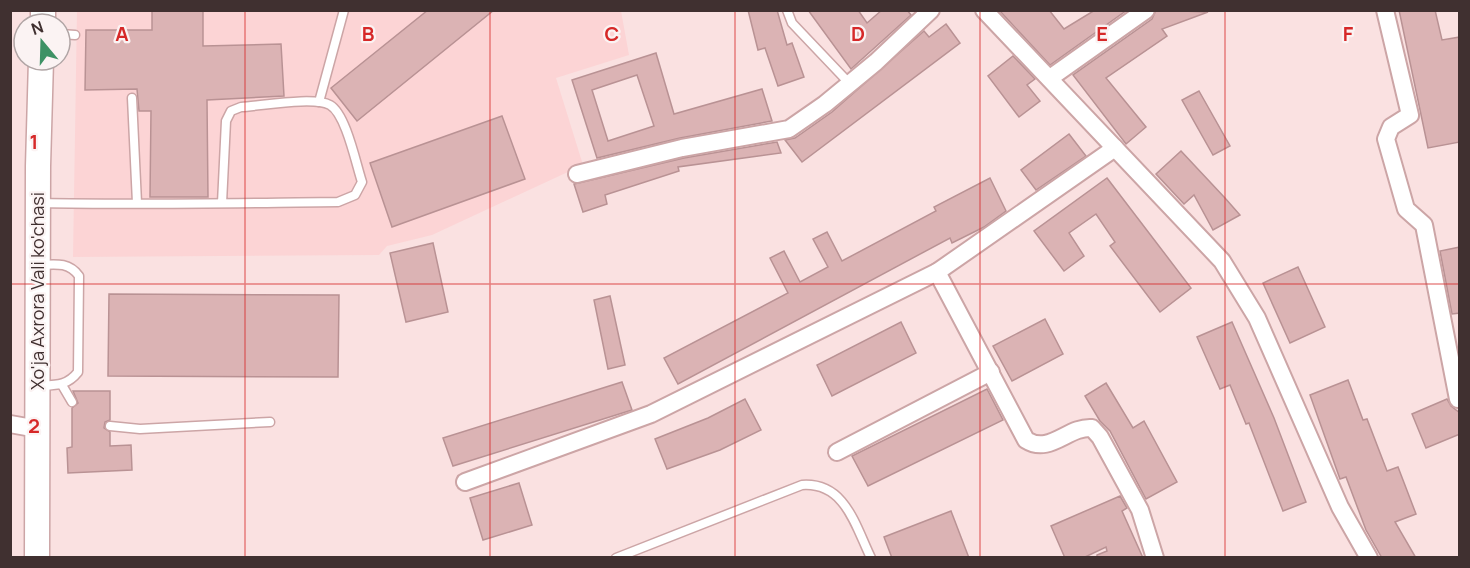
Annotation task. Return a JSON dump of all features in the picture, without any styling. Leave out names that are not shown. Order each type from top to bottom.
[{"type":"main road","name":"Xo'ja Axrora Vali ko'chasi","points":[[37,558],[41,72]]},
{"type":"street","points":[[577,174],[682,148],[789,129],[850,84],[931,10]]},
{"type":"street","points":[[984,10],[1222,261],[1257,318],[1340,507],[1369,558]]},
{"type":"street","points":[[1050,78],[1146,10]]},
{"type":"street","points":[[1385,10],[1410,115],[1391,127],[1386,139],[1406,209],[1424,225],[1458,399]]},
{"type":"street","points":[[465,482],[651,414],[937,272],[1115,148]]},
{"type":"street","points":[[937,272],[1026,440],[1036,446],[1048,444],[1083,428],[1092,428],[1100,437],[1140,510],[1155,558]]},
{"type":"street","points":[[837,452],[991,372]]},
{"type":"street","points":[[10,424],[38,429]]},
{"type":"lane","points":[[319,102],[344,10]]},
{"type":"lane","points":[[787,10],[792,23],[850,84]]},
{"type":"lane","points":[[132,98],[137,204]]},
{"type":"lane","points":[[38,203],[137,204],[338,202],[356,195],[362,182],[341,117],[331,106],[319,102],[242,107],[231,111],[226,121],[222,203]]},
{"type":"lane","points":[[38,265],[64,264],[73,268],[79,276],[78,372],[71,381],[62,385],[38,386]]},
{"type":"lane","points":[[62,385],[72,402]]},
{"type":"lane","points":[[110,426],[140,429],[270,422]]},
{"type":"lane","points":[[616,558],[802,485],[818,484],[843,499],[871,558]]},
{"type":"shaded area","points":[[77,11],[621,11],[629,55],[556,78],[583,165],[432,235],[387,246],[379,255],[73,257]]},
{"type":"building","points":[[152,10],[203,10],[203,46],[281,44],[284,96],[207,100],[208,197],[150,197],[151,111],[139,111],[137,89],[85,90],[86,30],[152,30]]},
{"type":"building","points":[[428,10],[494,10],[357,121],[331,88]]},
{"type":"building","points":[[748,10],[777,10],[787,45],[792,43],[804,77],[778,86],[765,48],[758,50]]},
{"type":"building","points":[[808,10],[858,10],[867,23],[882,10],[907,10],[911,15],[851,69]]},
{"type":"building","points":[[999,10],[1049,10],[1064,29],[1095,10],[1127,10],[1050,65]]},
{"type":"building","points":[[1156,10],[1208,12],[1162,29],[1167,36],[1106,78],[1146,127],[1126,144],[1073,75],[1152,19]]},
{"type":"building","points":[[1399,10],[1435,10],[1442,40],[1460,37],[1460,142],[1428,148]]},
{"type":"building","points":[[946,24],[960,43],[802,162],[785,140],[795,138],[832,112],[924,31],[929,37]]},
{"type":"building","points":[[656,53],[674,114],[762,89],[772,121],[680,138],[597,158],[572,80]],"holes":[[[637,75],[654,126],[608,141],[592,90]]]},
{"type":"building","points":[[1013,56],[1035,79],[1027,85],[1040,101],[1019,117],[988,76]]},
{"type":"building","points":[[1199,91],[1230,146],[1213,155],[1182,100]]},
{"type":"building","points":[[502,116],[525,179],[392,227],[370,163]]},
{"type":"building","points":[[1069,134],[1086,156],[1036,190],[1021,170]]},
{"type":"building","points":[[777,142],[781,153],[678,167],[679,171],[605,195],[607,204],[583,212],[574,184],[684,158]]},
{"type":"building","points":[[1181,151],[1240,215],[1213,230],[1194,195],[1184,204],[1156,174]]},
{"type":"building","points":[[990,178],[1006,211],[984,227],[952,243],[950,238],[678,384],[664,358],[788,293],[770,258],[784,251],[800,282],[828,267],[813,239],[827,232],[842,261],[936,211],[934,207]]},
{"type":"building","points":[[1107,178],[1191,288],[1160,312],[1110,246],[1115,242],[1096,214],[1069,233],[1084,256],[1064,271],[1034,231]]},
{"type":"building","points":[[433,243],[448,312],[406,322],[390,253]]},
{"type":"building","points":[[1460,247],[1460,313],[1452,314],[1440,251]]},
{"type":"building","points":[[1298,267],[1325,327],[1290,343],[1263,283]]},
{"type":"building","points":[[109,294],[339,295],[338,377],[108,376]]},
{"type":"building","points":[[610,296],[625,365],[608,369],[594,300]]},
{"type":"building","points":[[1045,319],[1063,354],[1012,381],[993,346]]},
{"type":"building","points":[[901,322],[916,353],[832,396],[817,365]]},
{"type":"building","points":[[1232,322],[1274,418],[1306,502],[1283,511],[1249,423],[1246,424],[1230,385],[1220,389],[1197,337]]},
{"type":"building","points":[[1348,380],[1363,420],[1367,419],[1387,471],[1398,467],[1416,514],[1395,522],[1416,558],[1382,558],[1366,530],[1346,477],[1340,479],[1310,395]]},
{"type":"building","points":[[622,382],[632,410],[453,466],[443,438]]},
{"type":"building","points":[[1106,383],[1133,428],[1144,421],[1177,482],[1146,499],[1110,431],[1100,421],[1085,396]]},
{"type":"building","points":[[987,389],[1003,420],[868,486],[852,456]]},
{"type":"building","points":[[73,391],[110,391],[110,420],[105,422],[104,428],[110,432],[110,446],[131,445],[132,470],[68,473],[67,448],[72,447],[72,408],[78,403]]},
{"type":"building","points":[[745,399],[761,430],[720,450],[667,469],[655,439],[708,418]]},
{"type":"building","points":[[1447,399],[1451,406],[1460,413],[1460,434],[1426,448],[1412,414]]},
{"type":"building","points":[[519,483],[532,525],[483,540],[470,498]]},
{"type":"building","points":[[1120,496],[1127,508],[1122,511],[1143,558],[1097,558],[1097,555],[1107,551],[1106,547],[1083,558],[1065,558],[1051,526]]},
{"type":"building","points":[[951,511],[969,558],[892,558],[884,537]]}]
